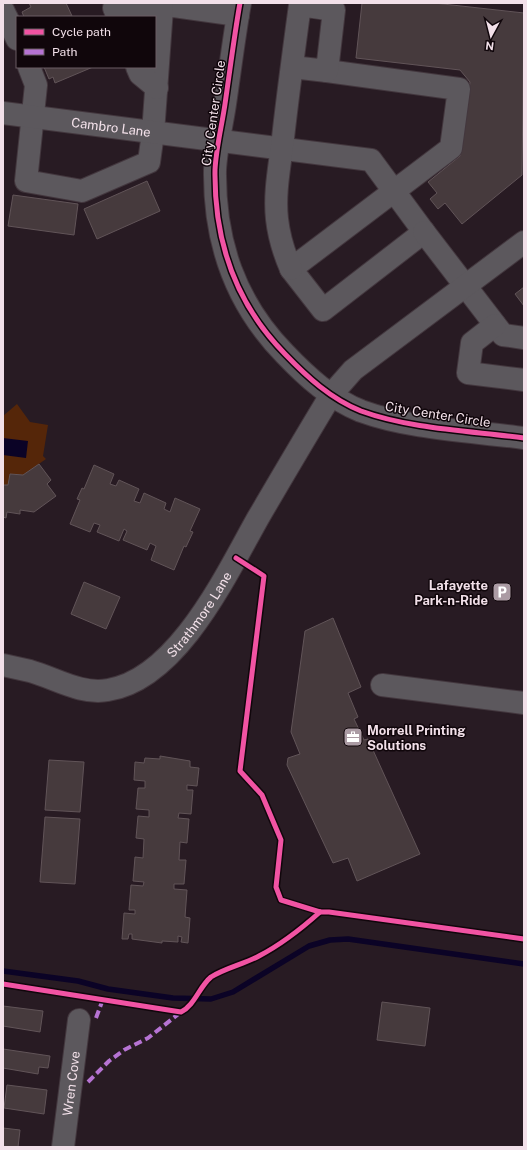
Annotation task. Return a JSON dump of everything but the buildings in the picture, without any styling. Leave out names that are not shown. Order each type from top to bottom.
[{"type":"street","points":[[327,71],[334,10],[300,5],[276,186],[277,219],[282,247],[291,268],[324,310],[424,232]]},
{"type":"street","points":[[118,16],[114,8],[162,8],[174,6],[239,9]]},
{"type":"street","points":[[29,68],[36,85],[26,181],[82,191],[149,162],[154,133],[162,8]]},
{"type":"street","name":"City Center Circle","points":[[239,9],[215,168],[216,216],[231,274],[247,306],[267,335],[300,369],[330,395],[360,410],[393,421],[524,438]]},
{"type":"street","points":[[3,10],[16,37]]},
{"type":"street","points":[[291,268],[393,190],[452,148],[459,89],[292,67]]},
{"type":"street","points":[[137,68],[140,74],[157,88]]},
{"type":"street","name":"Cambro Lane","points":[[3,113],[371,160],[503,335],[524,338]]},
{"type":"street","name":"Strathmore Lane","points":[[3,665],[30,671],[83,690],[107,691],[130,684],[153,670],[180,641],[209,606],[330,395],[353,370],[524,242]]},
{"type":"street","points":[[495,325],[472,344],[468,373],[524,380]]},
{"type":"street","points":[[382,685],[524,703]]},
{"type":"street","name":"Wren Cove","points":[[62,1147],[79,1020]]},
{"type":"shaded area","points":[[17,404],[30,422],[48,425],[43,456],[46,459],[23,475],[10,474],[8,485],[3,485],[3,416]]},
{"type":"shaded area","points":[[3,438],[28,441],[26,458],[3,455]]},
{"type":"waterway","points":[[3,971],[78,981],[108,989],[173,998],[211,999],[233,992],[309,946],[330,940],[348,939],[524,964]]},
{"type":"marked path","points":[[96,1018],[103,999]]},
{"type":"marked path","points":[[88,1082],[109,1061],[124,1050],[148,1038],[181,1012]]},
{"type":"cycle path","points":[[240,3],[217,153],[215,170],[216,196],[218,222],[231,270],[253,314],[285,354],[302,371],[320,387],[350,406],[380,417],[420,426],[524,438]]},
{"type":"cycle path","points":[[236,558],[264,576],[240,771],[262,795],[281,840],[276,887],[281,900],[320,912],[524,939]]},
{"type":"cycle path","points":[[3,984],[181,1012],[190,1005],[211,977],[253,959],[276,946],[291,936],[320,912]]},
{"type":"place","name":"Lafayette Park-n-Ride","points":[[502,592]]},
{"type":"place","name":"Morrell Printing Solutions","points":[[353,737]]}]
